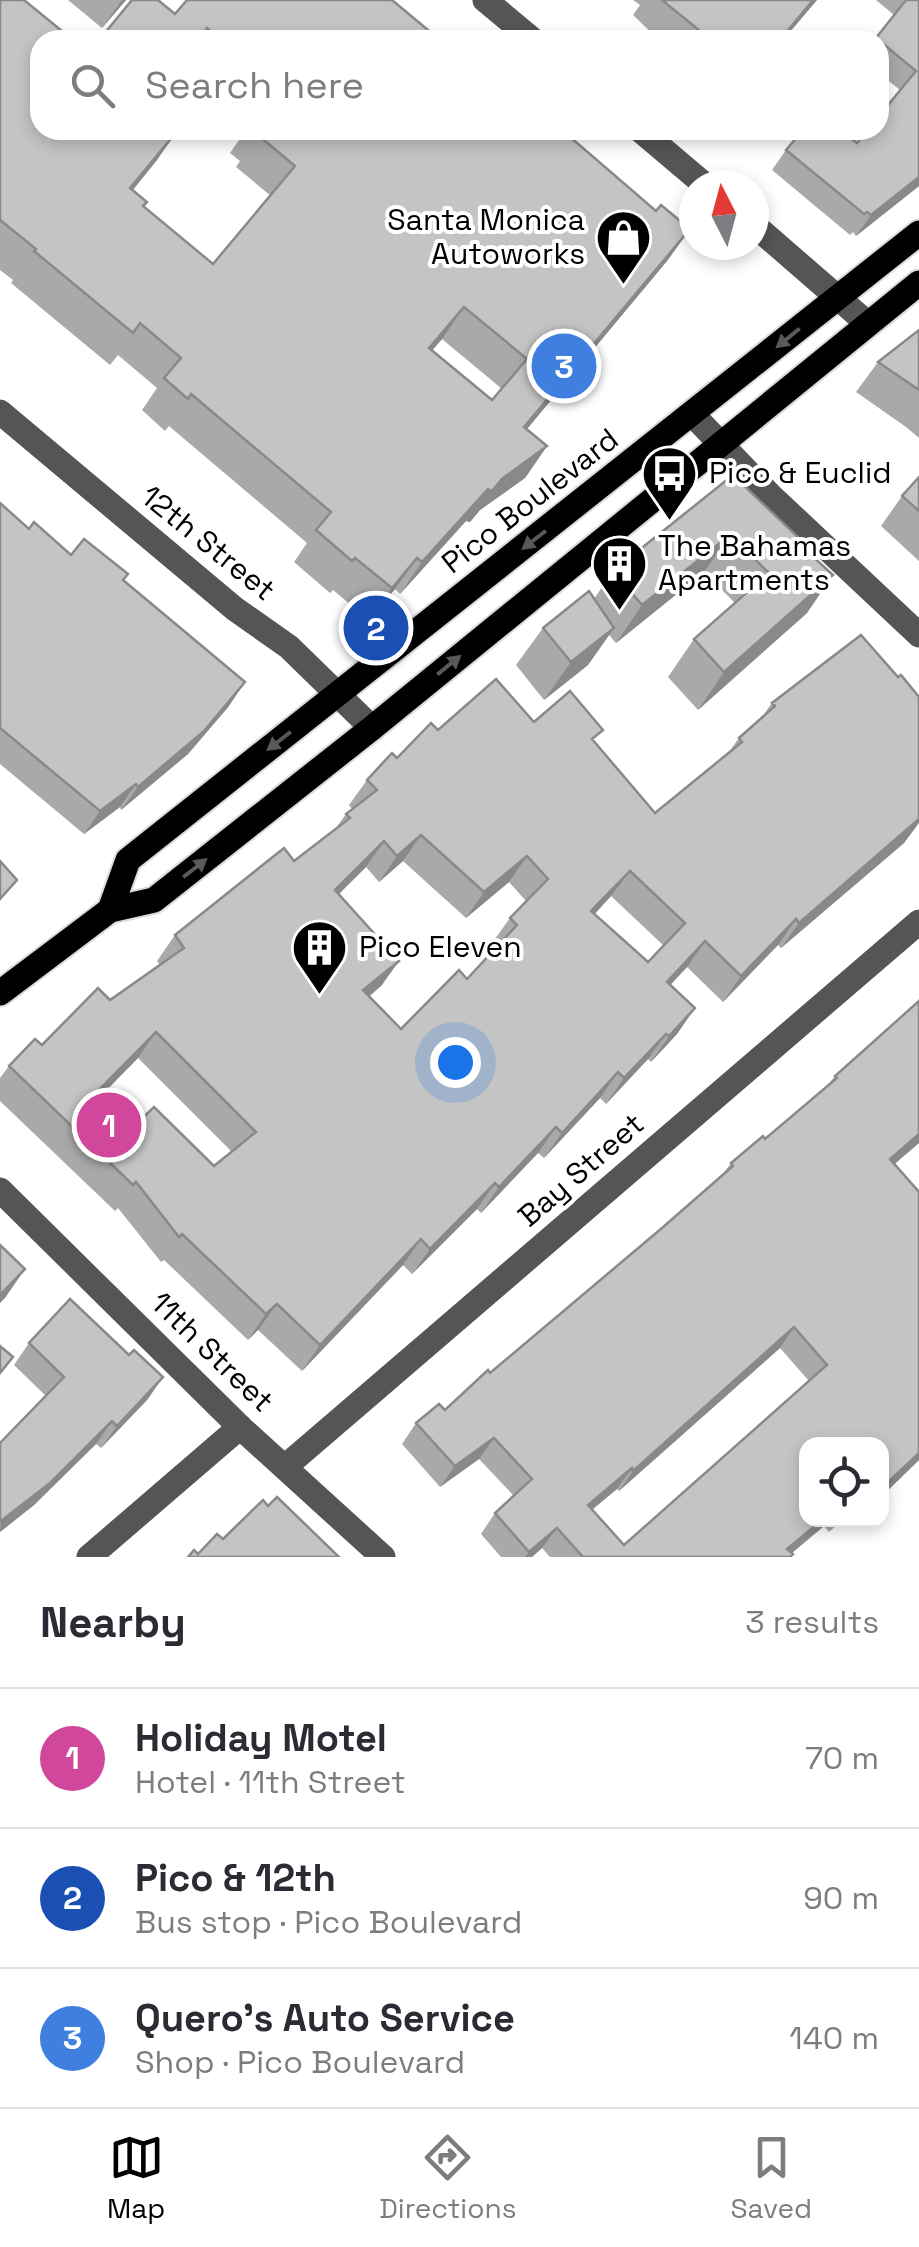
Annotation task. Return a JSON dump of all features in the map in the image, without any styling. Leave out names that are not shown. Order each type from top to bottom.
[{"type":"main road","name":"Pico Boulevard","points":[[110,910],[128,860],[919,233]]},
{"type":"main road","points":[[0,994],[110,910],[154,900],[919,283]]},
{"type":"street","points":[[484,0],[520,30]]},
{"type":"street","points":[[652,140],[687,170]]},
{"type":"street","points":[[769,238],[867,324]]},
{"type":"street","name":"12th Street","points":[[0,412],[235,610],[288,647],[372,728]]},
{"type":"street","points":[[692,414],[919,635]]},
{"type":"street","name":"Bay Street","points":[[286,1466],[919,922]]},
{"type":"street","name":"11th Street","points":[[0,1190],[240,1426],[383,1557]]},
{"type":"street","points":[[90,1557],[240,1426]]},
{"type":"building","points":[[0,0],[24,0],[61,30],[30,30],[30,140],[170,140],[130,188],[147,202],[143,206],[213,264],[295,166],[264,140],[574,140],[656,211],[661,205],[679,220],[679,242],[524,427],[547,446],[492,491],[488,489],[422,562],[417,558],[392,588],[316,530],[331,512],[191,394],[188,399],[164,378],[181,358],[140,323],[133,333],[0,220]],"holes":[[[464,307],[527,359],[492,400],[429,348]]]},
{"type":"building","points":[[132,0],[158,0],[175,14],[187,0],[392,0],[428,30],[207,28],[107,30]]},
{"type":"building","points":[[662,0],[813,0],[788,30],[699,30]]},
{"type":"building","points":[[906,0],[919,0],[919,177],[871,215],[864,214],[786,150],[794,140],[889,140],[889,104],[916,71],[889,49],[889,30],[882,30]]},
{"type":"building","points":[[919,330],[919,390],[878,362]]},
{"type":"building","points":[[733,475],[833,575],[724,672],[694,639],[769,573],[730,535],[642,605],[613,571]]},
{"type":"building","points":[[919,477],[919,511],[902,496]]},
{"type":"building","points":[[0,503],[29,529],[34,522],[71,555],[84,539],[128,574],[123,580],[245,682],[204,731],[138,787],[136,784],[100,811],[0,728]]},
{"type":"building","points":[[589,591],[614,628],[571,662],[543,628]]},
{"type":"building","points":[[861,635],[919,697],[919,819],[799,923],[796,919],[741,976],[705,941],[667,982],[695,1008],[669,1036],[666,1034],[624,1078],[618,1072],[562,1133],[556,1127],[499,1187],[495,1183],[430,1249],[421,1239],[320,1345],[277,1304],[266,1314],[182,1234],[179,1237],[136,1182],[133,1185],[9,1066],[35,1039],[42,1045],[98,988],[110,1000],[184,948],[175,935],[284,848],[294,861],[350,818],[346,814],[377,790],[367,780],[392,753],[397,758],[431,723],[438,730],[496,679],[534,722],[570,691],[603,730],[592,739],[655,813],[742,742],[739,738],[775,706],[772,703]],"holes":[[[421,835],[484,892],[527,856],[548,879],[510,918],[517,925],[467,979],[459,970],[401,1029],[363,990],[399,961],[335,890],[384,841],[397,856]],[[630,871],[685,923],[648,962],[591,911]],[[156,1032],[256,1132],[214,1166],[154,1107],[128,1132],[92,1097]]]},
{"type":"building","points":[[0,861],[17,880],[0,899]]},
{"type":"building","points":[[919,1001],[919,1134],[890,1159],[919,1192],[919,1453],[889,1481],[889,1437],[799,1437],[799,1527],[814,1527],[787,1549],[793,1554],[790,1557],[583,1557],[557,1528],[529,1552],[495,1513],[532,1479],[494,1438],[455,1466],[416,1423],[439,1404],[445,1410],[488,1370],[490,1373],[662,1228],[733,1166],[731,1163],[837,1078]],"holes":[[[794,1327],[827,1365],[624,1545],[588,1505],[632,1468],[633,1471]]]},
{"type":"building","points":[[0,1245],[25,1269],[0,1295]]},
{"type":"building","points":[[70,1299],[129,1355],[134,1350],[163,1377],[117,1426],[112,1421],[50,1483],[1,1521],[0,1443],[64,1377],[29,1343]]},
{"type":"building","points":[[0,1346],[13,1357],[0,1373]]},
{"type":"building","points":[[277,1497],[339,1557],[188,1557],[194,1550],[198,1554],[217,1534],[223,1539],[263,1500],[268,1506]]},
{"type":"place","name":"Santa Monica Autoworks","points":[[624,286]]},
{"type":"place","name":"Quero's Auto Service","points":[[564,366]]},
{"type":"place","name":"Pico & Euclid","points":[[670,522]]},
{"type":"place","name":"The Bahamas Apartments","points":[[619,612]]},
{"type":"place","name":"Pico & 12th","points":[[376,628]]},
{"type":"place","name":"Pico Eleven","points":[[320,996]]},
{"type":"place","name":"Holiday Motel","points":[[109,1125]]}]
